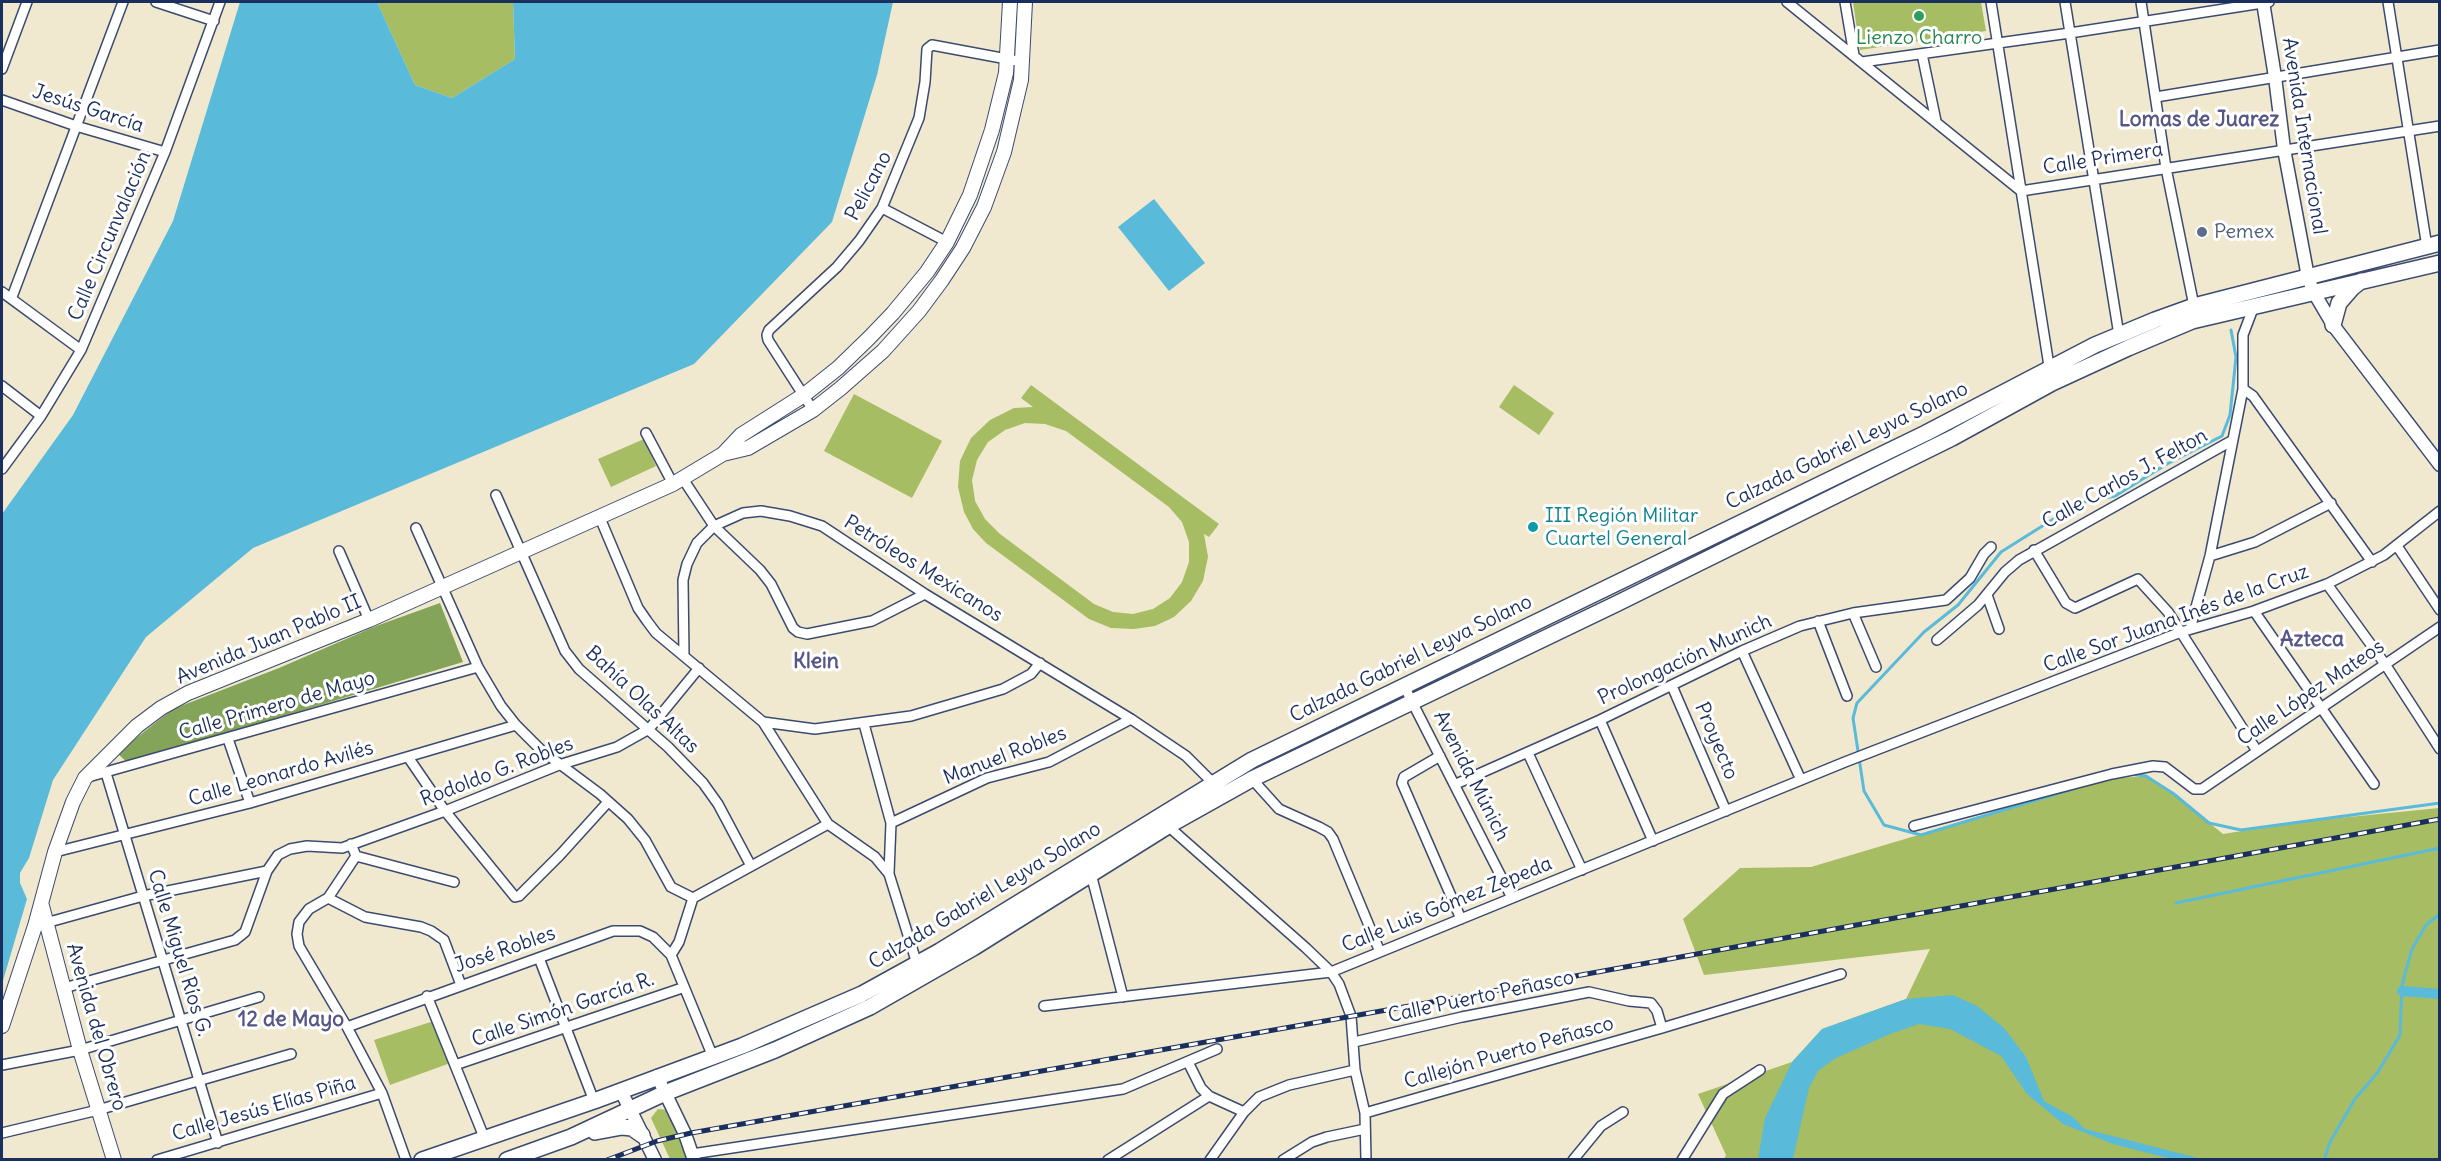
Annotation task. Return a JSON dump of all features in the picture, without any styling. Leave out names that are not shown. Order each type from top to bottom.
[{"type":"main road","name":"Avenida Juan Pablo II","points":[[2,1026],[41,925],[41,904],[68,813],[86,778],[117,744],[161,708],[188,693],[369,620],[678,482],[723,454],[741,435],[804,395],[838,368],[893,313],[947,242],[982,165],[999,106],[1008,59],[1010,2]]},
{"type":"main road","name":"Avenida Juan Pablo II","points":[[723,454],[748,448],[813,410],[883,351],[919,311],[963,248],[984,207],[1004,152],[1023,62],[1025,2]]},
{"type":"main road","name":"Calzada Gabriel Leyva Solano","points":[[629,1109],[775,1050],[870,1007],[973,948],[1167,826],[1252,779],[1413,703],[1952,438],[2052,383],[2192,321],[2254,306],[2310,284],[2433,245]]},
{"type":"main road","name":"Calzada Gabriel Leyva Solano","points":[[422,1160],[594,1101],[712,1057],[807,1020],[862,994],[917,964],[1252,760],[1926,433],[2050,368],[2119,335],[2194,306],[2310,284],[2365,280],[2439,263]]},
{"type":"main road","points":[[2333,325],[2339,303],[2356,283],[2365,280]]},
{"type":"main road","points":[[1907,441],[1914,455]]},
{"type":"main road","name":"Avenida del Obrero","points":[[41,925],[64,988],[80,1050],[114,1160]]},
{"type":"main road","points":[[507,1160],[571,1137],[629,1109]]},
{"type":"main road","points":[[571,1137],[622,1127],[632,1128],[642,1135]]},
{"type":"street","points":[[2,69],[27,2]]},
{"type":"street","points":[[12,297],[123,2]]},
{"type":"street","points":[[156,2],[214,21]]},
{"type":"street","name":"Calle Circunvalación","points":[[2,469],[41,416],[81,350],[165,152],[220,2]]},
{"type":"street","points":[[1787,2],[2021,191]]},
{"type":"street","points":[[1845,2],[1854,55]]},
{"type":"street","points":[[1991,2],[2052,383]]},
{"type":"street","points":[[2065,2],[2119,335]]},
{"type":"street","points":[[2141,2],[2166,168],[2194,306]]},
{"type":"street","points":[[1862,62],[2070,33],[2265,2]]},
{"type":"street","name":"Avenida Internacional","points":[[2265,2],[2284,149],[2310,284],[2333,325],[2439,465]]},
{"type":"street","points":[[2388,2],[2409,130],[2433,245]]},
{"type":"street","name":"Pelicano","points":[[813,410],[768,340],[769,330],[837,267],[859,242],[882,208],[919,118],[929,47],[932,45],[1008,59]]},
{"type":"street","points":[[2156,97],[2439,50]]},
{"type":"street","points":[[1922,54],[1936,121]]},
{"type":"street","points":[[1008,59],[1023,62]]},
{"type":"street","name":"Jesús García","points":[[2,100],[76,126],[165,152]]},
{"type":"street","name":"Calle Primera","points":[[2021,191],[2439,126]]},
{"type":"street","points":[[882,208],[947,242]]},
{"type":"street","points":[[2,292],[12,297],[81,350]]},
{"type":"street","points":[[2185,630],[2210,556],[2243,389],[2243,335],[2254,306]]},
{"type":"street","points":[[2,386],[41,416]]},
{"type":"street","points":[[2243,389],[2253,396],[2372,562]]},
{"type":"street","points":[[646,433],[678,482],[714,526],[760,570],[771,584],[793,628],[803,634],[872,621],[925,594]]},
{"type":"street","name":"Calle Carlos J. Felton","points":[[1937,640],[1971,612],[2006,572],[2034,550],[2233,440]]},
{"type":"street","name":"Bahía Olas Altas","points":[[496,495],[565,651],[596,685],[649,729],[703,783],[718,804],[751,866]]},
{"type":"street","points":[[2210,556],[2255,542],[2331,503]]},
{"type":"street","name":"Petróleos Mexicanos","points":[[684,656],[683,580],[687,564],[697,543],[714,526],[743,513],[761,511],[790,516],[822,526],[925,594],[1131,719],[1186,756],[1213,783]]},
{"type":"street","name":"Calle Sor Juana Inés de la Cruz","points":[[1845,762],[2185,630],[2254,611],[2327,584],[2372,562],[2397,546],[2439,511]]},
{"type":"street","points":[[600,518],[638,608],[656,633],[763,722],[828,824],[875,857],[889,874]]},
{"type":"street","points":[[416,528],[478,667],[490,690],[516,725],[559,765],[628,819],[645,840],[671,887],[693,898]]},
{"type":"street","points":[[1712,537],[1719,552]]},
{"type":"street","points":[[2397,546],[2439,610]]},
{"type":"street","name":"Prolongación Munich","points":[[1456,784],[1600,720],[1742,651],[1800,626],[1853,613],[1946,600],[1967,581],[1991,547]]},
{"type":"street","points":[[2034,550],[2066,603],[2075,608],[2138,579],[2185,630],[2258,751]]},
{"type":"street","points":[[339,551],[369,620]]},
{"type":"street","points":[[2327,584],[2385,664],[2439,749]]},
{"type":"street","points":[[1987,595],[1999,629]]},
{"type":"street","points":[[2254,611],[2374,784]]},
{"type":"street","points":[[1853,613],[1876,667]]},
{"type":"street","points":[[1818,621],[1847,696]]},
{"type":"street","name":"Calle López Mateos","points":[[1914,826],[2112,774],[2153,766],[2165,766],[2194,789],[2202,789],[2439,627]]},
{"type":"street","points":[[1742,651],[1801,780]]},
{"type":"street","points":[[763,722],[814,729],[864,724],[940,709],[1004,689],[1032,674],[1040,663]]},
{"type":"street","name":"Calle Primero de Mayo","points":[[86,778],[478,667]]},
{"type":"street","name":"Rodoldo G. Robles","points":[[267,871],[279,855],[290,849],[308,846],[331,849],[351,844],[445,811],[559,765],[617,747],[649,729],[699,668]]},
{"type":"street","name":"Avenida Múnich","points":[[1404,686],[1456,784],[1512,898]]},
{"type":"street","name":"Proyecto","points":[[1672,686],[1726,811]]},
{"type":"street","name":"Manuel Robles","points":[[891,823],[987,777],[1036,766],[1058,758],[1131,719]]},
{"type":"street","points":[[1600,720],[1653,841]]},
{"type":"street","points":[[864,724],[891,823],[889,874],[917,964]]},
{"type":"street","name":"Calle Leonardo Avilés","points":[[55,852],[250,803],[516,725]]},
{"type":"street","points":[[228,739],[250,803]]},
{"type":"street","points":[[1528,753],[1582,870]]},
{"type":"street","points":[[1440,756],[1404,777],[1402,783],[1461,919]]},
{"type":"street","points":[[408,757],[445,811],[513,896],[519,896],[608,802]]},
{"type":"street","name":"Calle Luis Gómez Zepeda","points":[[1044,1006],[1331,972],[1845,762]]},
{"type":"street","name":"Calle Miguel Ríos G.","points":[[106,773],[218,1143]]},
{"type":"street","points":[[1252,779],[1279,809],[1328,832],[1333,839],[1380,952]]},
{"type":"street","points":[[712,1057],[670,955],[680,942],[693,898],[828,824]]},
{"type":"street","points":[[1167,826],[1331,972],[1339,984],[1351,1016],[1355,1070],[1365,1113],[1366,1160]]},
{"type":"street","points":[[351,844],[356,856]]},
{"type":"street","points":[[356,856],[454,882]]},
{"type":"street","points":[[356,856],[328,898],[309,909],[300,922],[297,934],[299,946],[347,1027],[382,1093],[406,1160]]},
{"type":"street","points":[[41,925],[143,896],[267,871]]},
{"type":"street","points":[[64,988],[235,940],[245,932],[267,871]]},
{"type":"street","points":[[1091,874],[1123,997]]},
{"type":"street","points":[[328,898],[365,917],[421,927],[444,940],[461,984]]},
{"type":"street","name":"José Robles","points":[[347,1027],[461,984],[613,932],[640,931],[653,937],[670,955]]},
{"type":"street","points":[[539,958],[594,1101]]},
{"type":"street","name":"Callejón Puerto Peñasco","points":[[1365,1113],[1841,974]]},
{"type":"street","name":"Calle Simón García R.","points":[[454,1065],[682,988]]},
{"type":"street","name":"Calle Puerto Peñasco","points":[[1354,1042],[1581,993],[1599,993],[1651,1003],[1657,1011],[1662,1028]]},
{"type":"street","points":[[428,996],[484,1137]]},
{"type":"street","points":[[2,1065],[80,1050],[259,997]]},
{"type":"street","points":[[657,1076],[681,1125],[693,1157],[1124,1089],[1216,1049]]},
{"type":"street","points":[[2,1133],[98,1110],[291,1054]]},
{"type":"street","points":[[1188,1062],[1201,1088],[1209,1096],[1244,1112]]},
{"type":"street","points":[[1210,1160],[1244,1112],[1259,1096],[1289,1085],[1355,1070]]},
{"type":"street","points":[[1682,1160],[1723,1094],[1760,1070]]},
{"type":"street","points":[[621,1091],[655,1160]]},
{"type":"street","name":"Calle Jesús Elías Piña","points":[[156,1160],[382,1093]]},
{"type":"street","points":[[1108,1160],[1209,1096]]},
{"type":"street","points":[[1573,1160],[1600,1126],[1623,1112]]},
{"type":"street","points":[[1283,1160],[1312,1142],[1365,1130]]},
{"type":"green space","points":[[377,2],[513,2],[515,59],[452,98],[415,85]]},
{"type":"green space","name":"Lienzo Charro","points":[[1853,2],[1981,2],[1986,31],[1860,50]]},
{"type":"green space","points":[[1031,385],[1219,524],[1209,537],[1204,534],[1208,557],[1203,581],[1191,601],[1174,617],[1155,626],[1134,629],[1111,628],[1089,619],[986,543],[973,529],[964,512],[958,487],[960,461],[971,438],[990,420],[1014,408],[1033,407],[1021,398]],"holes":[[[1025,423],[1045,424],[1066,431],[1169,507],[1182,522],[1189,542],[1189,562],[1182,582],[1170,598],[1153,609],[1133,614],[1113,612],[1094,604],[1000,534],[985,519],[975,501],[972,480],[977,460],[988,442],[1005,430]]]},
{"type":"green space","points":[[1514,385],[1554,413],[1539,435],[1499,407]]},
{"type":"green space","points":[[854,394],[942,441],[912,498],[824,451]]},
{"type":"green space","points":[[644,439],[656,466],[611,487],[598,459]]},
{"type":"green space","points":[[440,603],[463,662],[128,763],[117,753],[173,709],[279,668],[376,626]]},
{"type":"green space","points":[[2146,776],[2174,794],[2223,834],[2299,822],[2439,808],[2439,1159],[1724,1159],[1726,1155],[1698,1094],[1792,1062],[1822,1029],[1906,999],[1930,949],[1704,975],[1683,919],[1740,868],[1811,867],[2106,779]]},
{"type":"green space","points":[[437,1020],[453,1062],[390,1085],[374,1040]]},
{"type":"green space","points":[[658,1109],[667,1110],[672,1118],[688,1159],[670,1159],[651,1118]]},
{"type":"water","points":[[240,2],[377,2],[415,85],[452,98],[515,59],[513,2],[893,2],[877,75],[832,222],[694,364],[253,548],[146,637],[53,780],[29,858],[20,873],[20,883],[27,899],[2,984],[2,514],[73,415],[173,221]]},
{"type":"water","points":[[1154,199],[1205,263],[1169,291],[1118,227]]},
{"type":"water","points":[[1953,995],[1977,1006],[2004,1028],[2026,1057],[2044,1101],[2073,1117],[2085,1129],[2202,1159],[2174,1159],[2159,1156],[2113,1144],[2063,1124],[2027,1094],[2001,1056],[1950,1029],[1919,1024],[1834,1059],[1818,1071],[1809,1088],[1793,1159],[1758,1159],[1765,1118],[1792,1062],[1822,1029],[1906,999]]},
{"type":"waterway","points":[[2076,788],[1921,835],[1884,825],[1864,791],[1853,718],[1857,703],[1924,632],[1958,605],[2001,552],[2079,503],[2115,496],[2167,464],[2222,436],[2230,415],[2236,357],[2231,330]]},
{"type":"waterway","points":[[2129,774],[2146,776],[2174,794],[2209,823],[2241,830],[2440,803]]},
{"type":"waterway","points":[[2176,903],[2440,848]]},
{"type":"waterway","points":[[2324,1160],[2330,1142],[2355,1099],[2378,1072],[2400,1035],[2402,985],[2412,949],[2426,925],[2440,914]]},
{"type":"waterway","points":[[2402,991],[2440,994]]},
{"type":"railway","points":[[607,1160],[657,1141],[691,1133],[1449,999],[2440,819]]},
{"type":"place","name":"Lienzo Charro","points":[[1919,16]]},
{"type":"place","name":"Pemex","points":[[2202,232]]},
{"type":"place","name":"III Región Militar Cuartel General","points":[[1533,527]]},
{"type":"district","name":"Lomas de Juarez","points":[[2199,120]]},
{"type":"district","name":"Azteca","points":[[2312,640]]},
{"type":"district","name":"Klein","points":[[816,662]]},
{"type":"district","name":"12 de Mayo","points":[[291,1020]]}]
